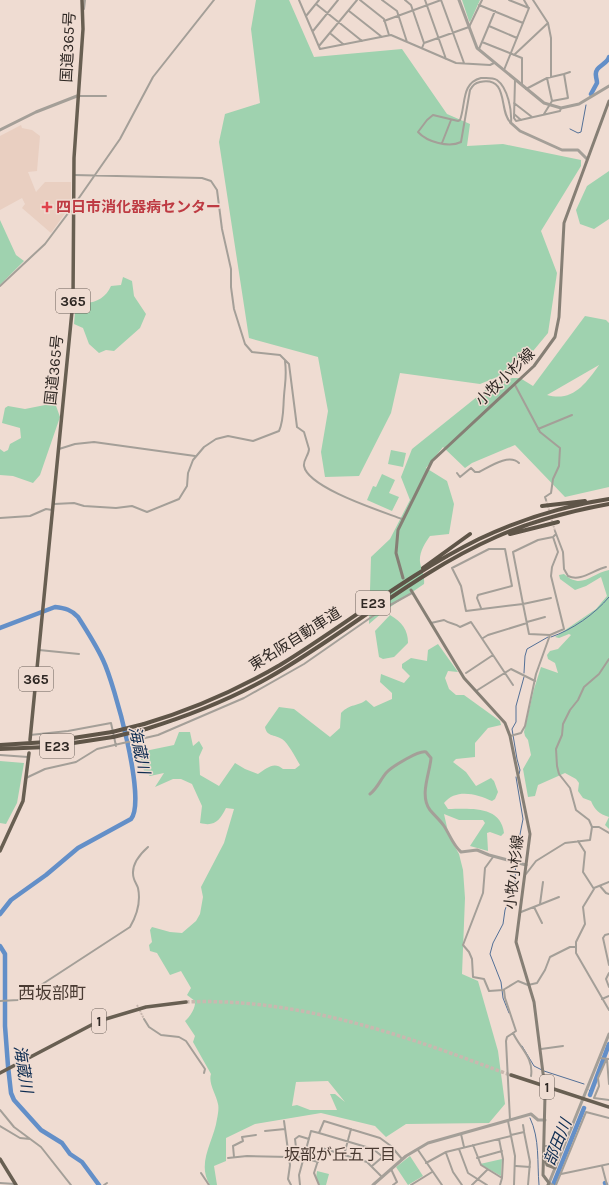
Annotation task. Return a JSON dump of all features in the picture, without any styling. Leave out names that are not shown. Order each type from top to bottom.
[{"type":"highway","name":"国道365号","points":[[30,740],[73,301],[74,175],[77,96],[84,0]]},
{"type":"highway","points":[[542,506],[609,499]]},
{"type":"highway","name":"東名阪自動車道","points":[[145,727],[201,704],[266,672],[449,555],[511,525],[560,509],[609,499]]},
{"type":"highway","name":"東名阪自動車道","points":[[0,749],[46,747],[113,735],[145,727],[209,707],[263,681],[312,651],[416,581],[481,544],[512,530],[545,518],[609,504]]},
{"type":"highway","points":[[481,544],[522,530],[558,522]]},
{"type":"highway","points":[[394,589],[470,534]]},
{"type":"highway","name":"東名阪自動車道","points":[[0,745],[113,735]]},
{"type":"highway","points":[[0,851],[21,807],[28,755]]},
{"type":"highway","name":"1","points":[[0,1073],[81,1029],[109,1017],[146,1007],[186,1002]]},
{"type":"highway","name":"1","points":[[511,1075],[609,1108]]},
{"type":"highway","points":[[0,1159],[15,1184]]},
{"type":"main road","name":"小牧小杉線","points":[[403,578],[397,564],[396,553],[398,530],[402,519],[432,462],[537,364],[556,333],[559,317],[564,223],[609,101]]},
{"type":"main road","name":"小牧小杉線","points":[[411,591],[456,666],[475,692],[505,723],[511,735],[518,775],[530,827],[530,844],[516,942],[534,1002],[541,1049],[545,1096],[543,1175],[550,1184]]},
{"type":"main road","points":[[544,1152],[547,1165],[555,1168]]},
{"type":"street","points":[[74,206],[120,139],[153,77],[214,0]]},
{"type":"street","points":[[300,0],[320,50],[389,35],[456,63],[490,65],[494,63]]},
{"type":"street","points":[[306,16],[319,0]]},
{"type":"street","points":[[313,31],[338,0]]},
{"type":"street","points":[[319,46],[359,0],[384,21],[389,35]]},
{"type":"street","points":[[382,0],[396,11],[407,42]]},
{"type":"street","points":[[405,0],[410,4],[413,11],[424,43],[422,48]]},
{"type":"street","points":[[425,0],[446,59]]},
{"type":"street","points":[[384,21],[442,0],[464,63]]},
{"type":"street","points":[[459,0],[479,50],[514,80],[549,106],[561,108],[582,102],[609,86]]},
{"type":"street","points":[[424,43],[469,27],[482,0]]},
{"type":"street","points":[[509,0],[529,8]]},
{"type":"street","points":[[524,0],[529,8]]},
{"type":"street","points":[[533,0],[548,23],[551,38],[551,77]]},
{"type":"street","points":[[316,4],[362,41]]},
{"type":"street","points":[[480,5],[523,23]]},
{"type":"street","points":[[504,71],[529,8]]},
{"type":"street","points":[[349,11],[382,37]]},
{"type":"street","points":[[479,50],[495,11]]},
{"type":"street","points":[[514,55],[548,23]]},
{"type":"street","points":[[489,26],[517,38]]},
{"type":"street","points":[[331,34],[343,44]]},
{"type":"street","points":[[482,42],[522,58],[521,85]]},
{"type":"street","points":[[526,89],[547,78],[570,72]]},
{"type":"street","points":[[552,101],[568,98],[564,74]]},
{"type":"street","points":[[511,123],[506,94],[498,81],[489,78],[478,79],[469,84],[460,120],[451,120],[433,115],[418,132],[428,139],[450,145],[462,141],[470,90],[478,83],[492,82],[497,86],[502,97],[507,118],[511,123],[520,131],[562,150],[578,150],[587,159]]},
{"type":"street","points":[[543,115],[552,101],[547,78]]},
{"type":"street","points":[[514,80],[515,120],[560,111],[561,108]]},
{"type":"street","points":[[0,130],[36,112],[77,96],[106,96]]},
{"type":"street","points":[[514,103],[532,117]]},
{"type":"street","points":[[514,113],[521,120]]},
{"type":"street","points":[[442,143],[451,120]]},
{"type":"street","points":[[74,175],[202,178],[211,181],[217,190],[222,229],[231,269],[231,287],[234,309],[242,337],[245,344],[252,352],[277,354],[283,357],[289,364],[297,427],[304,432],[310,449],[304,461],[306,471],[318,483],[334,492],[402,519]]},
{"type":"street","points":[[0,286],[45,244],[69,212],[74,211]]},
{"type":"street","points":[[53,504],[74,503],[84,506],[116,508],[127,506],[142,511],[154,510],[174,502],[182,495],[187,486],[189,468],[196,456],[210,443],[222,436],[253,441],[279,431],[284,409],[284,395],[287,381],[284,360]]},
{"type":"street","points":[[515,384],[538,429],[544,436],[556,443],[561,450],[559,466],[552,481],[551,493],[545,497],[546,500]]},
{"type":"street","points":[[538,429],[572,415]]},
{"type":"street","points":[[58,450],[75,444],[94,442],[196,456]]},
{"type":"street","points":[[457,473],[460,477],[471,468],[475,472],[479,472],[508,459],[513,459],[519,463]]},
{"type":"street","points":[[0,518],[30,516],[46,510],[52,510]]},
{"type":"street","points":[[553,537],[558,552],[552,567],[551,576],[564,629],[549,636],[529,635],[513,552],[538,540],[553,537],[556,533],[563,552],[564,569],[568,576],[578,578],[597,569],[606,567]]},
{"type":"street","points":[[481,608],[477,598],[478,595],[512,586],[505,549],[491,549],[452,568],[461,586],[466,611],[523,604],[551,598]]},
{"type":"street","points":[[26,778],[45,769],[76,762],[97,749],[135,742],[182,725],[255,693],[330,646],[411,591]]},
{"type":"street","points":[[482,639],[488,635],[527,622],[545,618]]},
{"type":"street","points":[[430,622],[444,620],[457,624],[460,627],[470,622],[513,685]]},
{"type":"street","points":[[511,735],[521,733],[525,726],[535,681],[549,636]]},
{"type":"street","points":[[38,650],[79,654]]},
{"type":"street","points":[[466,673],[493,655]]},
{"type":"street","points":[[525,874],[536,861],[565,842],[590,840],[592,827],[588,818],[576,808],[570,788],[559,774],[557,766],[557,745],[562,735],[563,724],[570,710],[578,700],[584,687],[597,676],[609,659]]},
{"type":"street","points":[[475,692],[504,672],[513,669],[535,681]]},
{"type":"street","points":[[30,735],[68,732],[111,723],[116,746]]},
{"type":"street","points":[[370,794],[376,789],[389,770],[419,752],[426,752],[431,758],[426,777],[426,802],[429,809],[443,823],[456,847],[461,852],[477,850],[526,865]]},
{"type":"street","points":[[0,755],[28,755]]},
{"type":"street","points":[[592,827],[599,827],[609,833]]},
{"type":"street","points":[[578,842],[585,852],[584,872],[594,888],[593,893],[584,905],[584,926],[576,942],[577,955],[609,1010]]},
{"type":"street","points":[[0,1001],[12,1001],[23,996],[130,927],[138,913],[138,888],[133,878],[135,864],[141,853],[148,847]]},
{"type":"street","points":[[493,856],[486,868],[483,893],[463,945],[469,952],[472,959],[472,976],[484,979],[489,991],[503,990],[518,981],[528,985],[537,983],[552,956],[570,947],[576,947]]},
{"type":"street","points":[[540,904],[543,882]]},
{"type":"street","points":[[594,888],[609,882]]},
{"type":"street","points":[[600,886],[606,893],[609,894]]},
{"type":"street","points":[[521,912],[559,897]]},
{"type":"street","points":[[534,907],[542,923]]},
{"type":"street","points":[[609,934],[605,934],[603,938],[609,965]]},
{"type":"street","points":[[609,973],[606,979],[609,987]]},
{"type":"street","points":[[503,990],[514,1022],[514,1032],[527,1055],[532,1068],[531,1076]]},
{"type":"street","points":[[602,998],[609,996]]},
{"type":"street","points":[[144,1019],[149,1027],[161,1035],[179,1037],[186,1041],[205,1069],[204,1073]]},
{"type":"street","points":[[514,1032],[507,1037],[506,1041],[509,1120],[516,1166],[514,1185]]},
{"type":"street","points":[[550,1184],[555,1168],[609,1034]]},
{"type":"street","points":[[541,1049],[563,1046]]},
{"type":"street","points":[[600,1058],[607,1060]]},
{"type":"street","points":[[607,1060],[609,1084]]},
{"type":"street","points":[[607,1060],[598,1078],[599,1086],[594,1098],[609,1100]]},
{"type":"street","points":[[0,1110],[14,1127],[42,1146],[71,1185]]},
{"type":"street","points":[[556,1185],[586,1112],[609,1118]]},
{"type":"street","points":[[372,1185],[402,1159],[417,1149],[438,1139],[529,1114],[538,1120],[545,1120]]},
{"type":"street","points":[[284,1121],[290,1165],[288,1179],[291,1185]]},
{"type":"street","points":[[319,1133],[324,1121],[377,1137],[393,1148],[402,1159]]},
{"type":"street","points":[[523,1125],[530,1167],[528,1185]]},
{"type":"street","points":[[0,1126],[17,1137],[30,1139]]},
{"type":"street","points":[[265,1131],[285,1129]]},
{"type":"street","points":[[344,1155],[351,1129]]},
{"type":"street","points":[[300,1185],[299,1175],[312,1131],[373,1149],[383,1157]]},
{"type":"street","points":[[461,1132],[464,1147]]},
{"type":"street","points":[[426,1163],[446,1152],[524,1132]]},
{"type":"street","points":[[234,1158],[233,1146],[243,1141],[242,1137],[256,1135]]},
{"type":"street","points":[[309,1139],[298,1136],[295,1139],[297,1156],[318,1162]]},
{"type":"street","points":[[499,1139],[502,1151],[502,1178],[500,1185]]},
{"type":"street","points":[[473,1145],[481,1165],[502,1178]]},
{"type":"street","points":[[544,1146],[549,1146],[562,1151]]},
{"type":"street","points":[[319,1185],[314,1173],[322,1148],[364,1161],[372,1166],[382,1177]]},
{"type":"street","points":[[372,1166],[393,1148]]},
{"type":"street","points":[[417,1149],[442,1185]]},
{"type":"street","points":[[459,1149],[466,1170],[477,1180],[486,1185]]},
{"type":"street","points":[[477,1158],[502,1151]]},
{"type":"street","points":[[446,1152],[453,1172],[462,1185]]},
{"type":"street","points":[[228,1158],[247,1156],[289,1157]]},
{"type":"street","points":[[561,1174],[609,1164]]},
{"type":"street","points":[[516,1166],[530,1167]]},
{"type":"street","points":[[602,1166],[607,1185]]},
{"type":"street","points":[[391,1169],[398,1182],[393,1185]]},
{"type":"street","points":[[472,1185],[487,1170]]},
{"type":"street","points":[[411,1185],[432,1172]]},
{"type":"street","points":[[201,1173],[209,1185]]},
{"type":"street","points":[[0,1183],[15,1184]]},
{"type":"shaded area","points":[[21,125],[22,128],[32,130],[40,136],[37,171],[28,172],[36,192],[45,182],[71,182],[71,205],[51,233],[22,208],[25,204],[22,198],[0,210],[0,136]]},
{"type":"green space","points":[[256,0],[289,0],[314,57],[402,49],[447,114],[470,124],[467,146],[503,144],[581,160],[581,166],[541,231],[557,273],[548,333],[519,368],[480,384],[400,373],[391,413],[359,476],[325,477],[321,452],[328,411],[318,357],[249,338],[219,142],[225,114],[260,103],[251,29]]},
{"type":"green space","points":[[462,0],[480,0],[470,22],[469,21]]},
{"type":"green space","points":[[609,171],[609,219],[594,229],[580,224],[576,210],[587,186]]},
{"type":"green space","points":[[0,220],[16,255],[24,261],[0,285]]},
{"type":"green space","points":[[123,277],[132,281],[134,296],[146,314],[140,328],[114,351],[106,350],[99,353],[89,344],[83,328],[74,324],[76,301],[87,303],[96,301],[105,295],[111,286],[121,285]]},
{"type":"green space","points":[[585,316],[606,320],[609,323],[609,487],[565,497],[515,445],[472,463],[465,468],[443,447],[426,468],[447,481],[454,504],[449,534],[430,536],[423,548],[420,555],[420,562],[424,584],[383,612],[369,624],[371,557],[390,539],[410,500],[401,477],[412,449],[488,388],[512,378],[520,378],[533,386]],"holes":[[[599,365],[583,385],[571,394],[556,397],[547,395]]]},
{"type":"green space","points":[[55,403],[60,417],[40,475],[33,483],[13,476],[0,475],[0,449],[4,452],[8,450],[10,444],[21,438],[20,428],[2,423],[5,408],[8,406],[25,409]]},
{"type":"green space","points":[[391,450],[406,453],[403,467],[388,464]]},
{"type":"green space","points":[[382,474],[395,480],[389,493],[399,497],[392,511],[367,500],[373,486],[376,487]]},
{"type":"green space","points":[[609,570],[609,817],[598,811],[591,801],[583,798],[578,791],[579,783],[576,779],[565,773],[538,785],[535,796],[528,797],[523,769],[531,755],[528,740],[524,732],[534,689],[541,667],[558,673],[555,663],[548,659],[547,655],[550,651],[558,649],[571,635],[569,634],[559,638],[555,637],[596,609],[607,596],[601,577],[586,586],[575,590],[560,579],[559,575],[564,574],[570,579],[581,581]]},
{"type":"green space","points":[[390,615],[398,620],[404,627],[408,638],[408,643],[394,657],[383,659],[379,657],[375,631]]},
{"type":"green space","points":[[438,644],[458,672],[448,671],[445,678],[449,689],[456,695],[464,695],[500,721],[501,725],[488,728],[475,743],[475,757],[456,759],[453,762],[466,772],[476,786],[491,778],[494,781],[498,792],[495,799],[492,801],[480,796],[461,794],[454,795],[444,803],[448,809],[474,809],[483,810],[490,813],[497,817],[502,824],[504,833],[501,836],[490,832],[487,833],[488,851],[470,846],[485,823],[483,820],[459,820],[444,814],[449,836],[459,854],[463,870],[465,898],[462,974],[478,981],[498,1051],[505,1104],[489,1123],[406,1124],[386,1137],[375,1126],[321,1113],[255,1124],[226,1138],[226,1161],[214,1166],[217,1185],[210,1185],[206,1177],[205,1160],[215,1127],[218,1106],[211,1085],[211,1074],[193,1042],[195,1036],[185,1021],[195,1006],[195,1001],[187,995],[191,988],[181,971],[170,975],[157,953],[150,951],[149,945],[152,942],[150,930],[152,927],[170,932],[182,933],[196,921],[200,914],[203,897],[201,887],[224,843],[234,809],[226,808],[222,816],[216,822],[210,824],[200,823],[202,806],[192,784],[181,779],[173,779],[155,787],[164,773],[150,776],[144,771],[140,755],[145,751],[174,745],[179,732],[190,732],[193,746],[199,741],[203,748],[199,757],[200,775],[219,786],[235,763],[258,774],[274,765],[283,769],[295,769],[300,765],[285,741],[279,737],[269,734],[265,727],[279,707],[294,709],[330,737],[340,728],[341,713],[351,706],[360,704],[366,700],[374,707],[392,699],[392,693],[380,682],[381,674],[404,683],[410,676],[402,668],[402,664],[411,658],[427,661],[428,650]],"holes":[[[328,1081],[345,1102],[335,1094],[330,1094],[337,1110],[310,1110],[297,1105],[292,1106],[296,1082]]]},
{"type":"green space","points":[[0,761],[24,763],[17,803],[6,824],[0,823]]},
{"type":"green space","points":[[609,817],[609,829],[605,825]]},
{"type":"green space","points":[[410,1156],[423,1176],[408,1185],[396,1167]]},
{"type":"green space","points":[[502,1159],[501,1176],[480,1164]]},
{"type":"green space","points":[[317,1171],[329,1174],[326,1185],[320,1185],[316,1178]]},
{"type":"waterway","points":[[591,94],[597,83],[597,70],[608,60],[609,57]]},
{"type":"waterway","points":[[570,129],[578,133],[581,132],[586,105]]},
{"type":"waterway","points":[[551,637],[583,621],[609,597]]},
{"type":"waterway","name":"海蔵川","points":[[0,628],[55,607],[68,610],[78,617],[103,660],[108,673],[121,715],[132,766],[135,789],[135,808],[131,819],[78,848],[46,875],[11,900],[0,914]]},
{"type":"waterway","points":[[524,673],[527,649],[548,637]]},
{"type":"waterway","points":[[519,774],[520,770],[512,729],[516,722],[516,706],[524,677]]},
{"type":"waterway","points":[[509,1013],[503,998],[501,982],[490,954],[493,943],[503,924],[505,910],[515,883],[516,855],[523,819],[516,777]]},
{"type":"waterway","name":"海蔵川","points":[[0,946],[5,954],[5,1026],[11,1093],[14,1100],[41,1130],[62,1143],[70,1154],[82,1162],[99,1185]]},
{"type":"waterway","name":"部田川","points":[[590,1095],[609,1044]]},
{"type":"waterway","points":[[522,1046],[534,1066],[542,1070]]},
{"type":"waterway","points":[[544,1071],[584,1084]]},
{"type":"waterway","name":"部田川","points":[[553,1185],[584,1108]]},
{"type":"waterway","points":[[530,1118],[537,1142],[539,1185]]},
{"type":"tunnel","points":[[546,500],[550,513]]},
{"type":"tunnel","points":[[551,517],[555,531]]},
{"type":"tunnel","points":[[186,1002],[228,1002],[269,1006],[351,1022],[432,1046],[510,1075]]},
{"type":"tunnel","points":[[137,1005],[144,1019]]},
{"type":"place","name":"四日市消化器病センター","points":[[47,207]]},
{"type":"district","name":"西坂部町","points":[[52,993]]},
{"type":"district","name":"坂部が丘五丁目","points":[[340,1154]]}]
